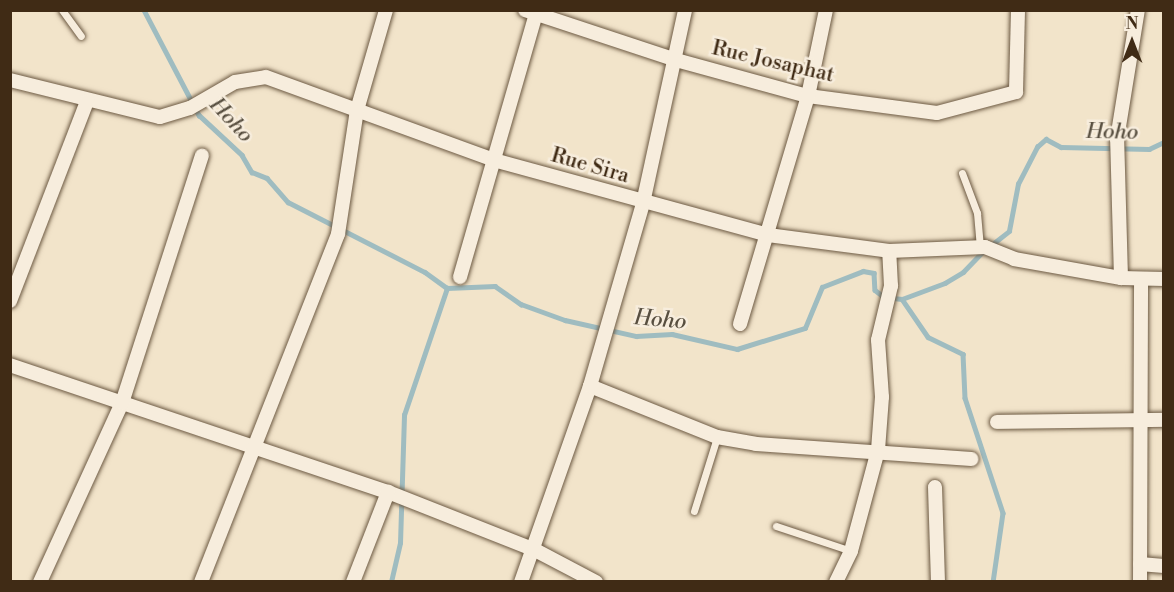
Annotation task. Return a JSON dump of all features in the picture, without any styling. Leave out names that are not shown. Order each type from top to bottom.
[{"type":"street","points":[[201,582],[339,229],[357,110],[386,10]]},
{"type":"street","points":[[521,582],[535,550],[591,386],[643,203],[676,60],[685,10]]},
{"type":"street","points":[[740,324],[808,96],[826,10]]},
{"type":"street","name":"Rue Josaphat","points":[[533,11],[676,60],[808,96],[937,112],[1016,92],[1018,10]]},
{"type":"street","points":[[1120,278],[1117,139],[1138,10]]},
{"type":"street","points":[[460,277],[494,160],[533,11]]},
{"type":"street","name":"Rue Sira","points":[[10,80],[87,101],[160,117],[195,105],[235,82],[266,77],[494,160],[643,203],[768,235],[889,251],[986,248]]},
{"type":"street","points":[[10,301],[87,101]]},
{"type":"street","points":[[40,582],[122,403],[202,156]]},
{"type":"street","points":[[986,248],[1014,260],[1120,278],[1164,279]]},
{"type":"street","points":[[836,582],[851,551],[878,450],[882,397],[878,340],[891,286],[889,251]]},
{"type":"street","points":[[1140,582],[1138,419],[1141,279]]},
{"type":"street","points":[[10,365],[254,449],[388,492],[535,550],[596,582]]},
{"type":"street","points":[[591,386],[717,437],[756,444],[878,450],[971,459]]},
{"type":"street","points":[[997,422],[1164,420]]},
{"type":"street","points":[[935,487],[938,582]]},
{"type":"street","points":[[353,582],[388,492]]},
{"type":"street","points":[[1140,564],[1164,566]]},
{"type":"lane","points":[[62,10],[81,36]]},
{"type":"lane","points":[[962,173],[977,213],[986,248]]},
{"type":"lane","points":[[694,511],[717,437]]},
{"type":"lane","points":[[776,526],[851,551]]},
{"type":"waterway","name":"Hoho","points":[[144,10],[199,115],[242,155],[252,172],[267,178],[288,202],[425,272],[447,288],[495,286],[521,304],[565,320],[636,336],[672,334],[737,349],[805,328],[822,287],[863,271],[874,273],[875,290],[884,297],[902,299],[945,283],[963,272],[983,251]]},
{"type":"waterway","name":"Hoho","points":[[990,246],[1009,231],[1018,184],[1037,147],[1046,139],[1061,147],[1149,149],[1164,142]]},
{"type":"waterway","points":[[391,582],[400,543],[404,415],[447,288]]},
{"type":"waterway","points":[[902,299],[928,337],[963,354],[965,398],[1003,513],[993,582]]}]
